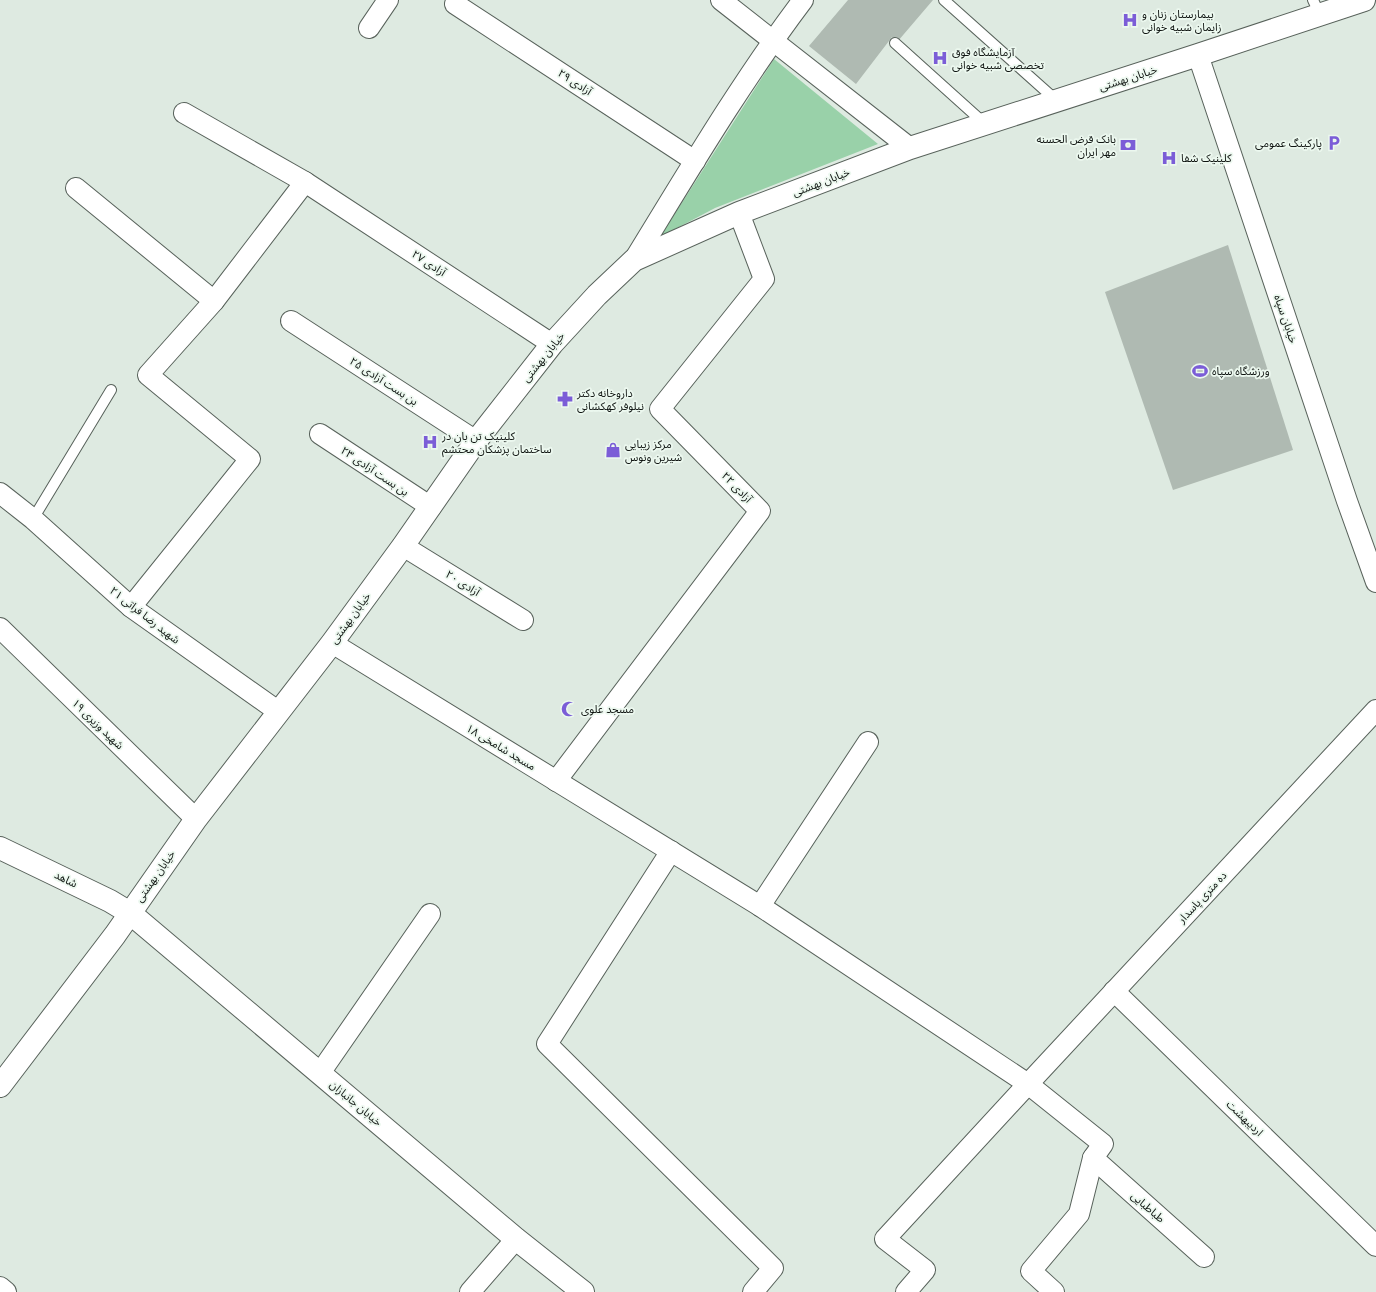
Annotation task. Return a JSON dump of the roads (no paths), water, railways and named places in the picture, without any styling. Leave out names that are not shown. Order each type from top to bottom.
[{"type":"main road","name":"خیابان بهشتی","points":[[0,1086],[130,913],[196,819],[332,643],[403,546],[476,441],[552,344],[597,295],[634,260],[739,212],[910,148],[1198,55],[1317,7],[1364,0]]},
{"type":"main road","name":"شاهد","points":[[0,848],[110,901],[130,913]]},
{"type":"main road","name":"خیابان جانبازان","points":[[130,913],[516,1239],[583,1292]]},
{"type":"street","points":[[369,28],[388,0]]},
{"type":"street","points":[[721,0],[910,148]]},
{"type":"street","points":[[634,260],[694,161],[773,40],[803,0]]},
{"type":"street","name":"آزادی ۲۹","points":[[455,4],[694,161]]},
{"type":"street","name":"خیابان سپاه","points":[[1198,55],[1347,501],[1376,582]]},
{"type":"street","name":"آزادی ۲۷","points":[[184,113],[305,182],[552,344]]},
{"type":"street","points":[[131,607],[250,459],[148,375],[214,301],[305,182]]},
{"type":"street","points":[[76,188],[214,301]]},
{"type":"street","name":"آزادی ۲۲","points":[[556,781],[760,511],[660,409],[764,279],[739,212]]},
{"type":"street","name":"بن بست آزادی ۲۵","points":[[291,321],[476,441]]},
{"type":"street","name":"بن بست آزادی ۲۳","points":[[320,434],[430,507]]},
{"type":"street","name":"شهید رضا فراتی ۲۱","points":[[0,493],[33,519],[131,607],[279,712]]},
{"type":"street","name":"آزادی ۲۰","points":[[403,546],[523,620]]},
{"type":"street","name":"شهید وزیری ۱۹","points":[[0,628],[196,819]]},
{"type":"street","name":"مسجد شامخی ۱۸","points":[[332,643],[760,906],[1028,1084],[1103,1144],[1093,1158]]},
{"type":"street","name":"ده متری پاسدار","points":[[906,1292],[925,1270],[885,1239],[1114,990],[1376,710]]},
{"type":"street","points":[[760,906],[868,742]]},
{"type":"street","points":[[671,851],[547,1044],[773,1268],[753,1292]]},
{"type":"street","points":[[320,1073],[430,914]]},
{"type":"street","name":"اردیبهشت","points":[[1114,990],[1376,1246]]},
{"type":"street","points":[[1054,1292],[1031,1271],[1079,1214],[1093,1158]]},
{"type":"street","name":"طباطبایی","points":[[1093,1158],[1204,1256]]},
{"type":"street","points":[[470,1292],[516,1239]]},
{"type":"street","points":[[0,1287],[6,1292]]},
{"type":"lane","points":[[944,0],[1057,100]]},
{"type":"lane","points":[[895,43],[984,124]]},
{"type":"lane","points":[[33,519],[111,390]]},
{"type":"place","name":"بیمارستان زنان و زایمان شبیه خوانی","points":[[1130,20]]},
{"type":"place","name":"آزمایشگاه فوق تخصصی شبیه خوانی","points":[[940,58]]},
{"type":"place","name":"پارکینگ عمومی","points":[[1334,143]]},
{"type":"place","name":"بانک قرض الحسنه مهر ایران","points":[[1128,145]]},
{"type":"place","name":"کلینیک شفا","points":[[1169,158]]},
{"type":"place","name":"ورزشگاه سپاه","points":[[1200,371]]},
{"type":"place","name":"داروخانه دکتر نیلوفر کهکشانی","points":[[565,399]]},
{"type":"place","name":"کلینیک تن بان در ساختمان پزشکان محتشم","points":[[430,442]]},
{"type":"place","name":"مرکز زیبایی شیرین ونوس","points":[[613,450]]},
{"type":"place","name":"مسجد علوی","points":[[569,709]]}]
